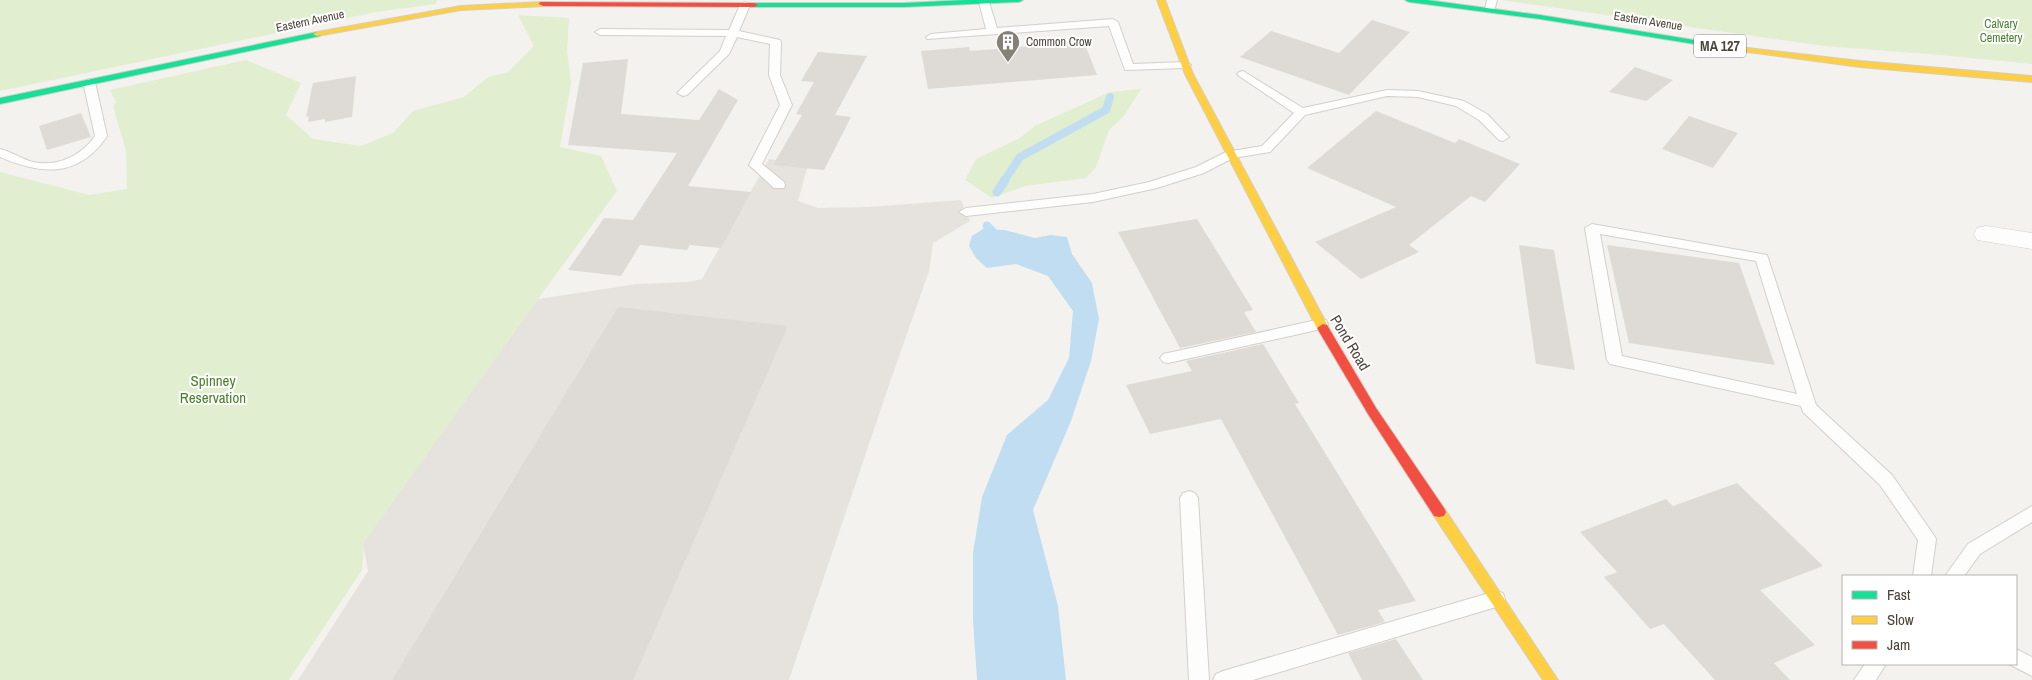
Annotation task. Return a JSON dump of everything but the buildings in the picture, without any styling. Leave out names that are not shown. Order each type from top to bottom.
[{"type":"main road","name":"Eastern Avenue","points":[[0,101],[320,33],[414,15],[496,5],[566,2],[705,2],[745,5],[904,5],[1019,0]]},
{"type":"main road","name":"Pond Road","points":[[1161,0],[1185,65],[1230,155],[1321,324],[1372,411],[1550,680]]},
{"type":"main road","name":"Eastern Avenue","points":[[1409,0],[1491,5],[1759,52],[1854,63],[2032,79]]},
{"type":"street","points":[[1986,234],[2032,241]]},
{"type":"lane","points":[[984,2],[992,31]]},
{"type":"lane","points":[[683,93],[725,52],[745,5]]},
{"type":"lane","points":[[931,38],[992,31],[1112,22],[1129,68],[1185,65]]},
{"type":"lane","points":[[600,32],[734,33],[776,42],[772,63],[779,92],[786,105],[755,165],[779,185]]},
{"type":"lane","points":[[1243,74],[1301,112]]},
{"type":"lane","points":[[0,153],[36,166],[59,166],[80,159],[95,146],[101,136],[89,82]]},
{"type":"lane","points":[[966,212],[1021,208],[1093,198],[1152,185],[1192,172],[1230,155],[1266,149],[1301,112],[1387,93],[1418,94],[1460,103],[1483,117],[1503,137]]},
{"type":"lane","points":[[1808,402],[1615,360],[1592,228],[1762,258],[1810,408],[1886,480],[1927,539],[1922,575]]},
{"type":"lane","points":[[1168,358],[1321,324]]},
{"type":"lane","points":[[1189,498],[1199,680]]},
{"type":"lane","points":[[1955,575],[1974,549],[2032,513]]},
{"type":"lane","points":[[1223,680],[1496,599]]},
{"type":"lane","points":[[2017,659],[2032,667]]},
{"type":"lane","points":[[1864,680],[1875,665]]},
{"type":"green space","points":[[0,0],[437,0],[436,4],[376,12],[0,91]]},
{"type":"green space","name":"Calvary Cemetery","points":[[1501,0],[2032,0],[2032,64],[1824,46]]},
{"type":"green space","name":"Spinney Reservation","points":[[518,15],[569,18],[567,51],[571,83],[560,147],[601,156],[617,191],[364,544],[362,570],[289,680],[0,680],[0,172],[89,195],[127,189],[126,151],[113,106],[116,102],[110,90],[246,60],[301,83],[286,115],[313,139],[361,146],[393,133],[413,111],[464,97],[488,77],[508,72],[534,46]]},
{"type":"green space","points":[[1141,89],[1124,116],[1109,130],[1096,167],[1086,178],[1025,186],[992,198],[965,180],[976,159],[1020,138],[1035,126],[1110,92]]},
{"type":"shaded area","points":[[769,159],[808,165],[798,201],[818,208],[868,207],[961,200],[970,221],[933,243],[929,271],[789,680],[298,680],[368,571],[363,544],[538,299],[637,284],[689,282],[702,279]]},
{"type":"water","points":[[983,229],[1004,230],[1035,238],[1051,235],[1067,237],[1072,254],[1092,283],[1099,319],[1091,361],[1071,421],[1033,510],[1058,606],[1066,680],[977,680],[973,619],[973,553],[982,497],[1007,435],[1048,400],[1069,358],[1073,311],[1048,276],[1016,264],[987,268],[976,258],[969,246],[972,236]]},
{"type":"waterway","points":[[1004,181],[1020,157],[1106,110],[1110,97]]},
{"type":"waterway","points":[[997,192],[1005,180]]},
{"type":"waterway","points":[[987,226],[1000,240]]},
{"type":"traffic: fast","points":[[754,5],[904,5],[1019,0]]},
{"type":"traffic: fast","points":[[1409,0],[1540,17],[1725,47]]},
{"type":"traffic: fast","points":[[0,101],[317,34]]},
{"type":"traffic: slow","points":[[1161,0],[1189,74],[1323,328]]},
{"type":"traffic: slow","points":[[317,34],[461,8],[543,4]]},
{"type":"traffic: slow","points":[[1725,47],[1860,64],[2032,79]]},
{"type":"traffic: slow","points":[[1439,512],[1551,680]]},
{"type":"traffic: jam","points":[[543,4],[754,5]]},
{"type":"traffic: jam","points":[[1323,328],[1372,411],[1439,512]]},
{"type":"place","name":"Common Crow","points":[[1008,63]]}]
